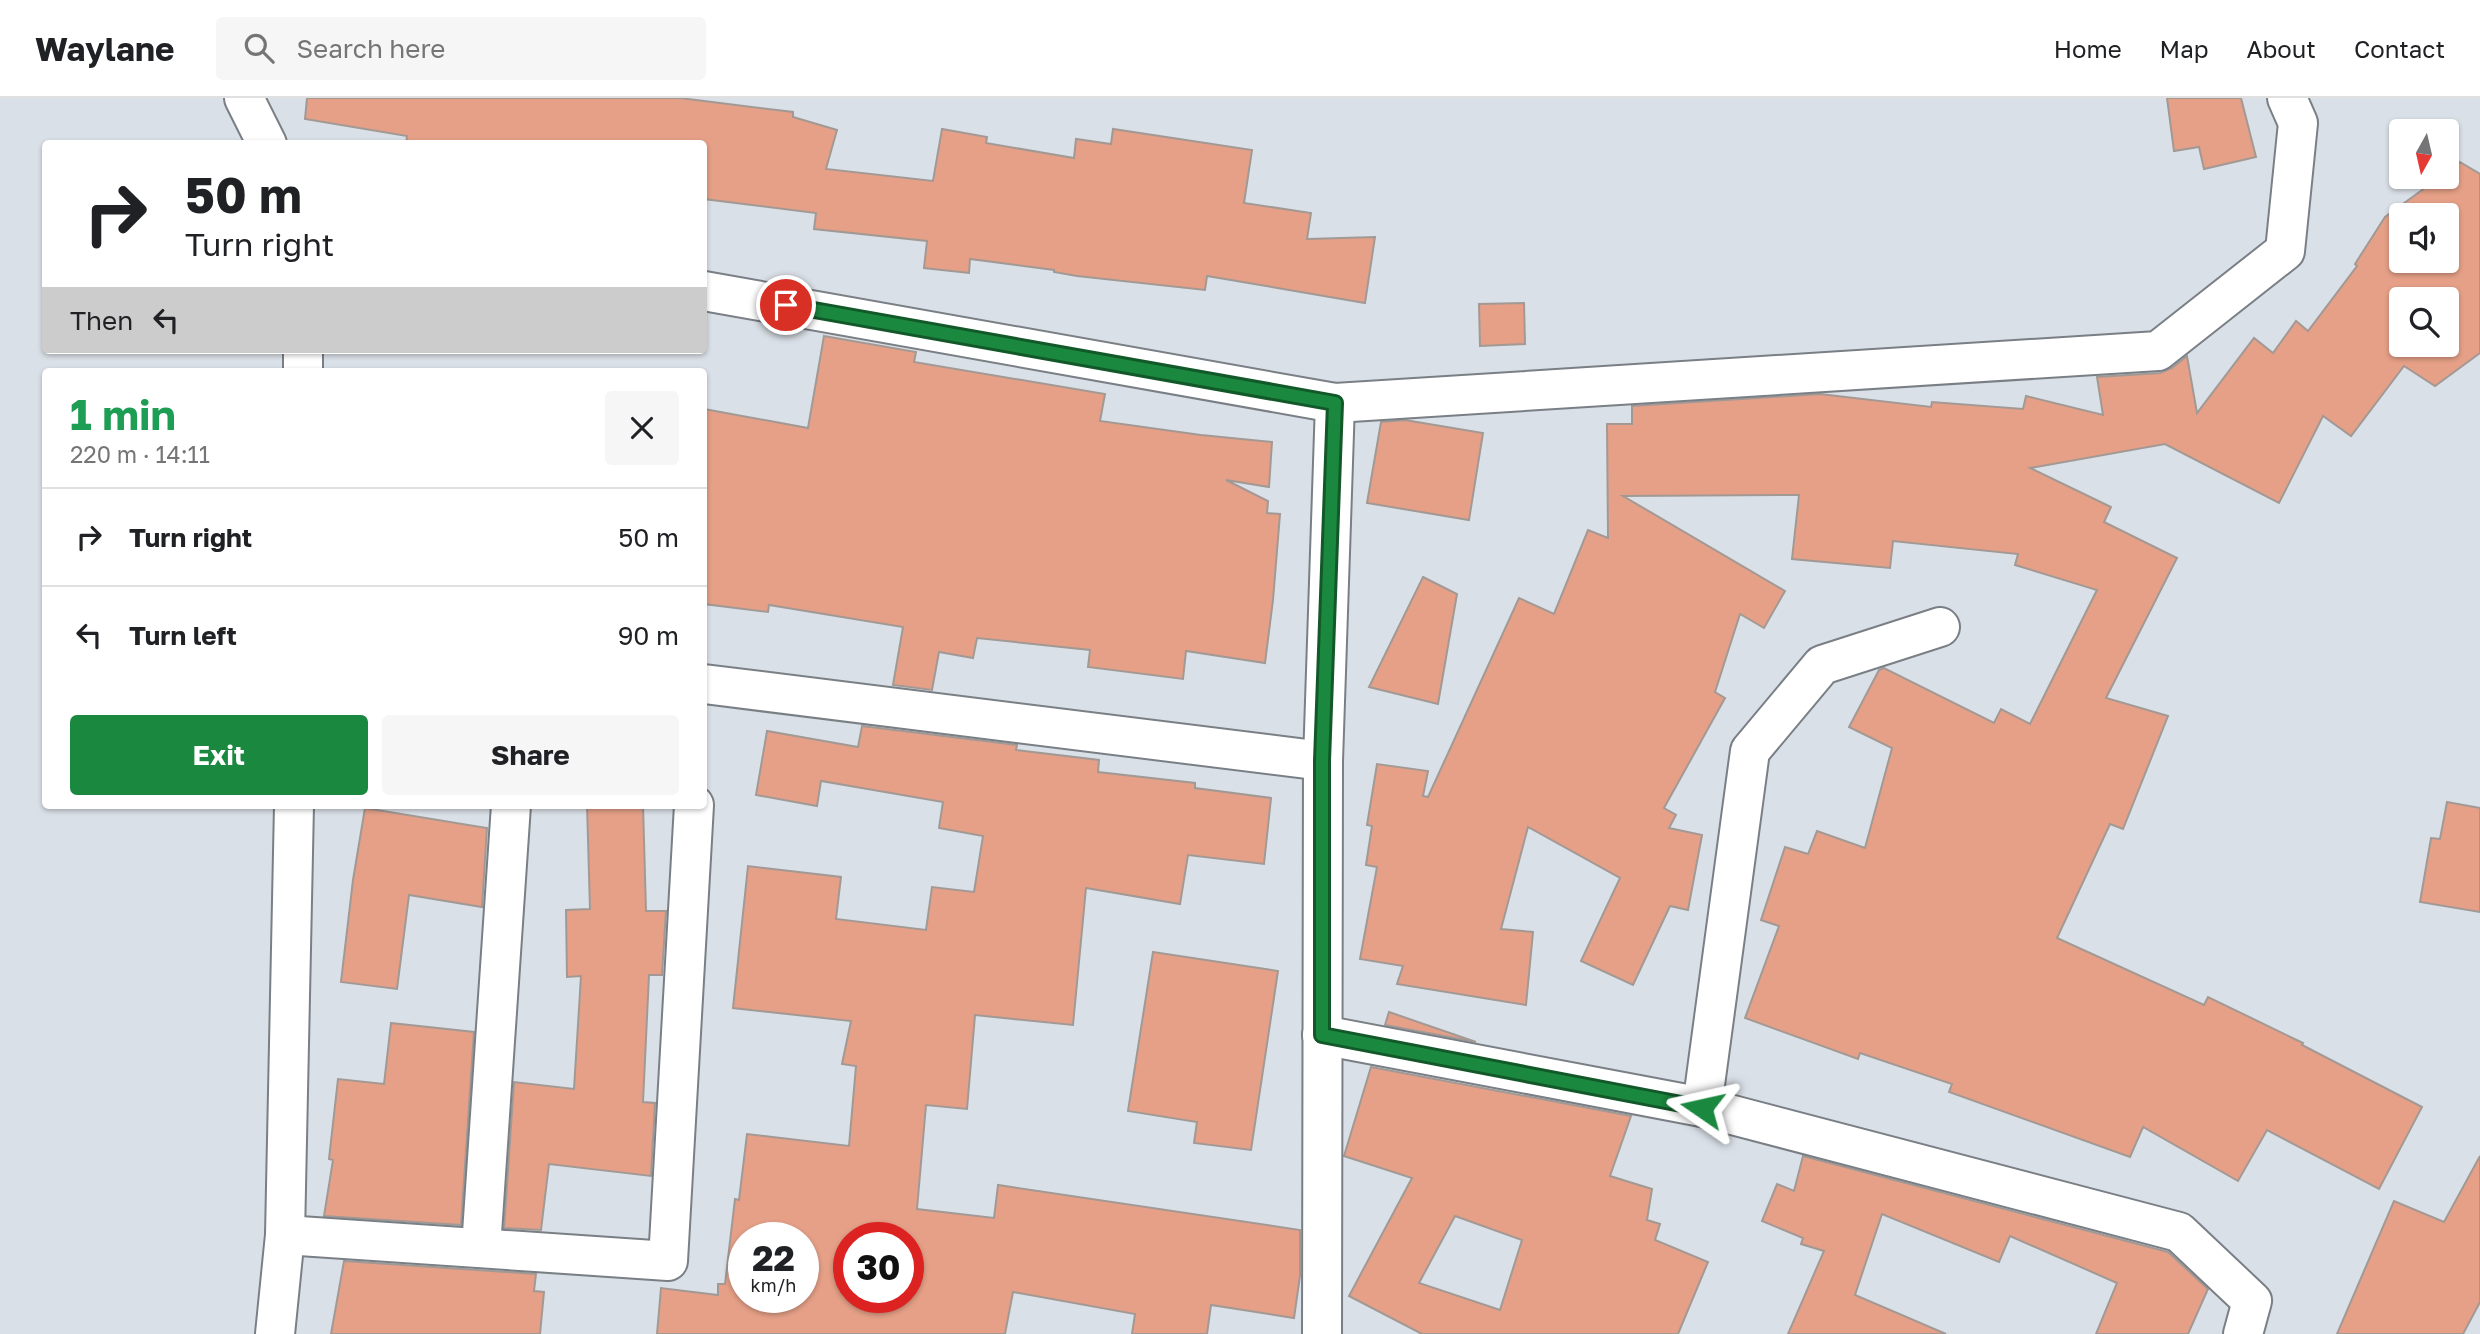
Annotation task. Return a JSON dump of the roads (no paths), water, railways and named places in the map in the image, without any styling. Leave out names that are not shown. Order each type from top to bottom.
[{"type":"street","points":[[244,98],[265,140]]},
{"type":"street","points":[[707,292],[1335,403],[2158,351],[2285,251],[2298,123],[2287,98]]},
{"type":"street","points":[[1322,1334],[1322,761],[1335,403]]},
{"type":"street","points":[[1702,1108],[1750,751],[1822,664],[1940,627]]},
{"type":"street","points":[[707,684],[1322,761]]},
{"type":"street","points":[[275,1334],[285,1235],[294,809]]},
{"type":"street","points":[[481,1248],[511,809]]},
{"type":"street","points":[[285,1235],[668,1261],[694,809]]},
{"type":"street","points":[[1322,1035],[1702,1108],[2179,1232],[2252,1301],[2243,1334]]}]
